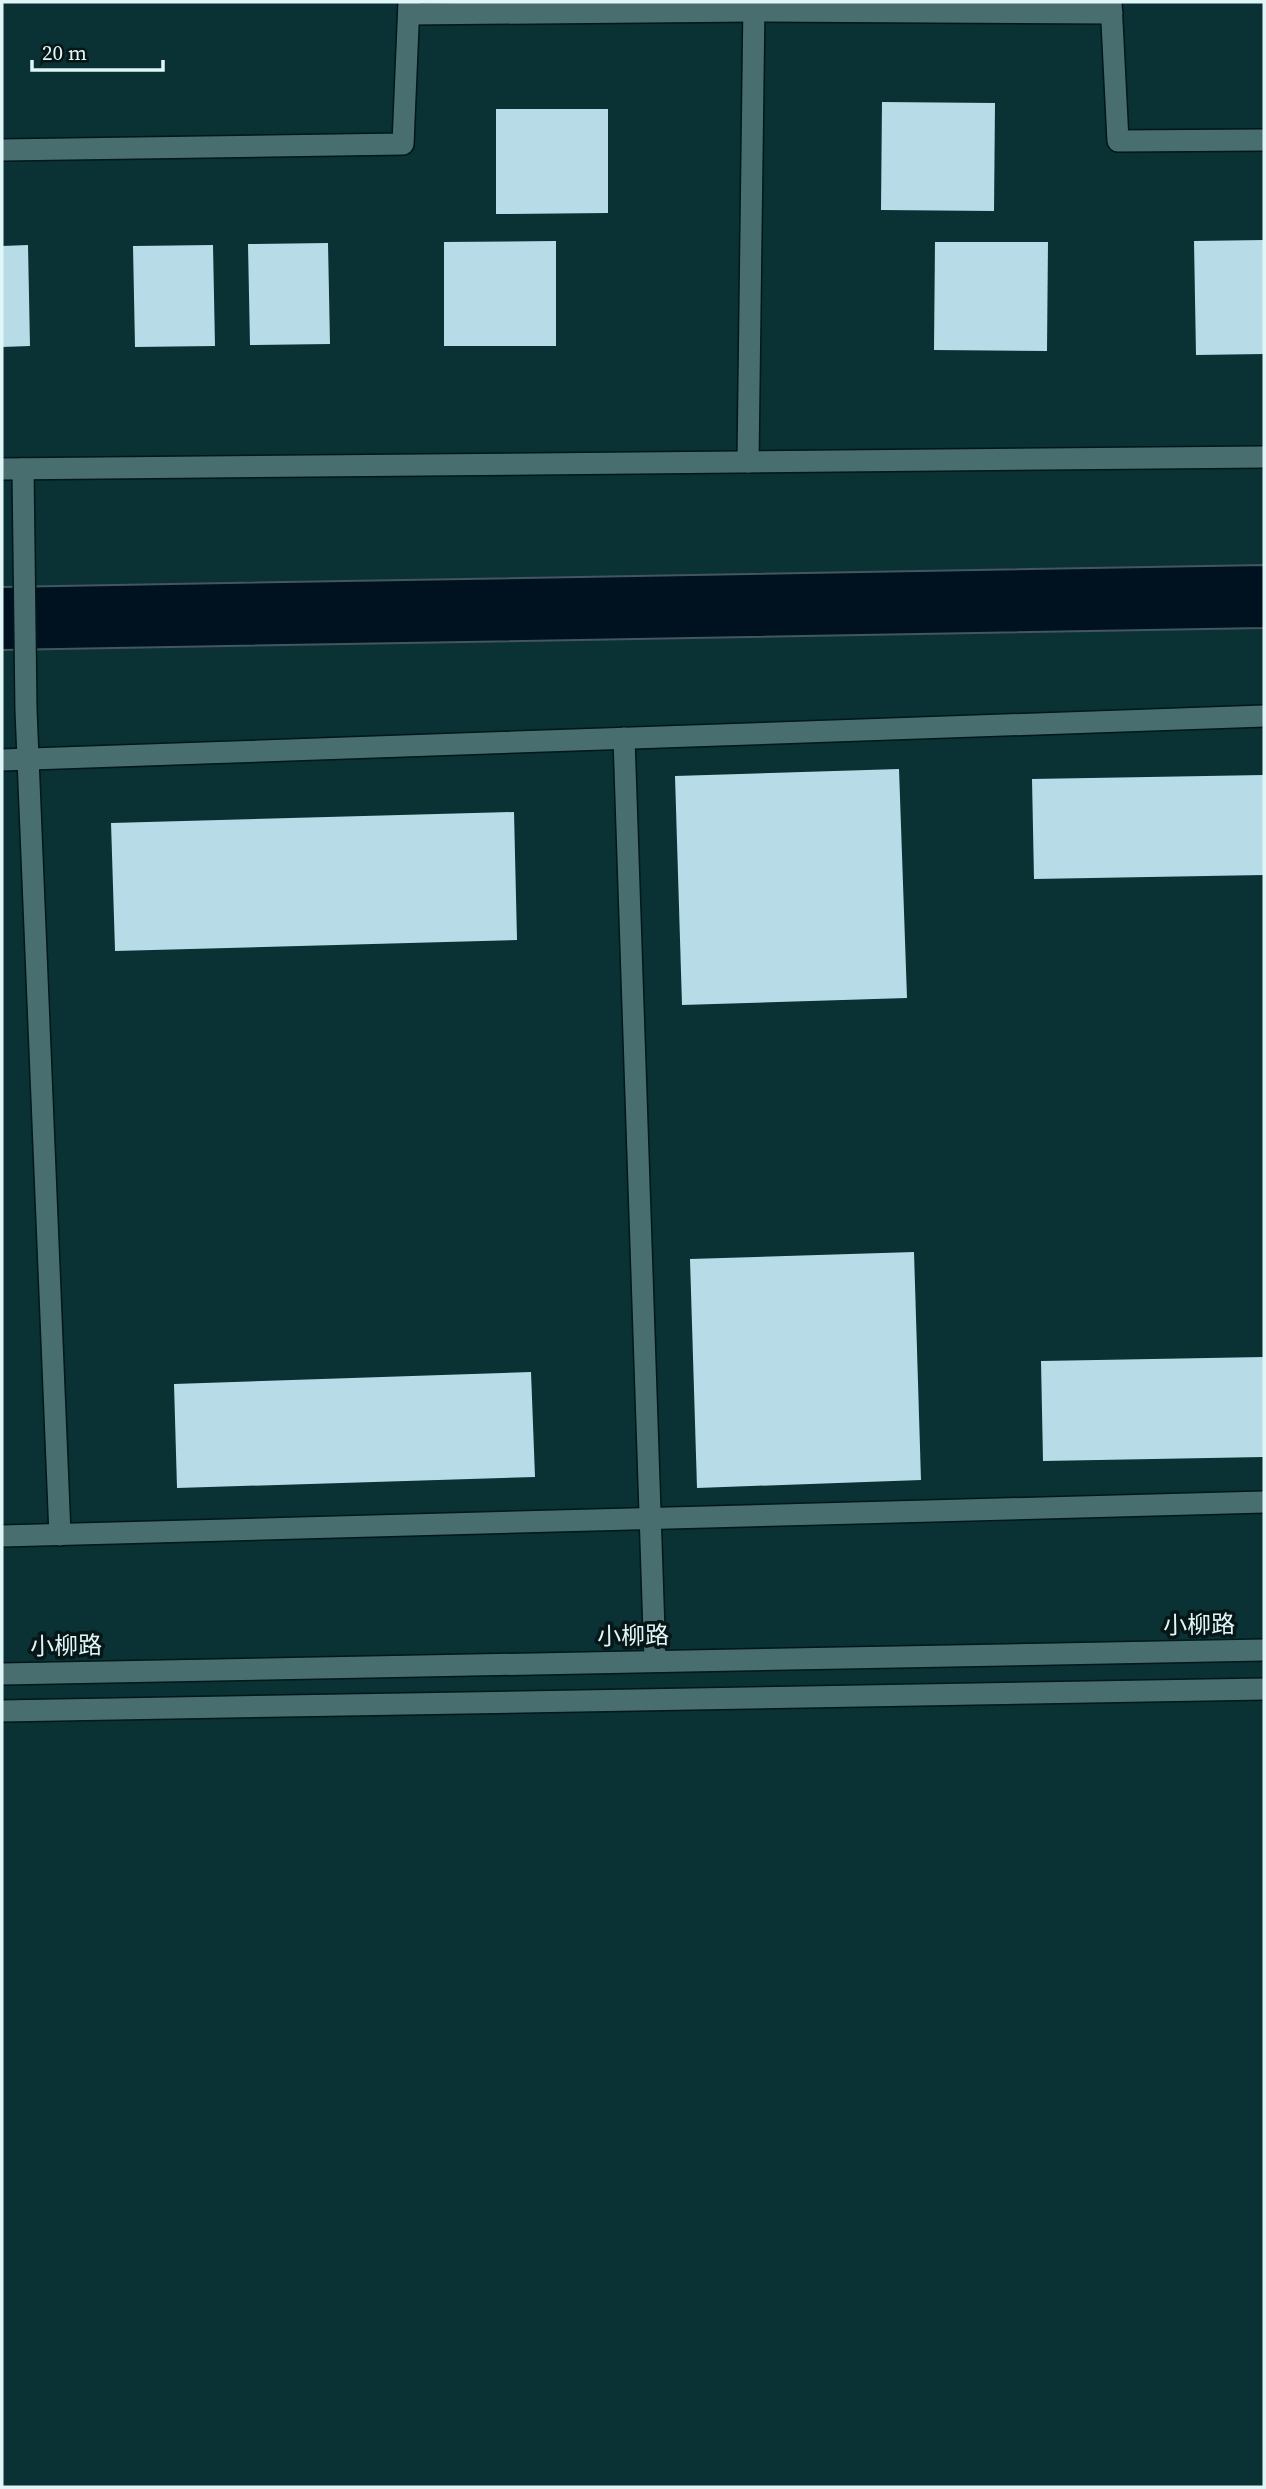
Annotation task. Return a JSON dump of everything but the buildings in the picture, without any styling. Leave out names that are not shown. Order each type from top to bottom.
[{"type":"street","points":[[748,462],[754,7]]},
{"type":"street","points":[[2,150],[402,144],[409,8],[1112,8],[1118,141],[1264,140]]},
{"type":"street","points":[[60,1535],[26,710],[24,558],[12,469],[1264,457]]},
{"type":"street","points":[[2,760],[1264,716]]},
{"type":"street","points":[[624,738],[655,1661]]},
{"type":"street","points":[[2,1536],[1264,1502]]},
{"type":"street","name":"小柳路","points":[[2,1674],[1264,1650]]},
{"type":"street","points":[[2,1711],[1264,1689]]},
{"type":"water","points":[[1264,565],[1264,628],[2,650],[2,587]]}]
